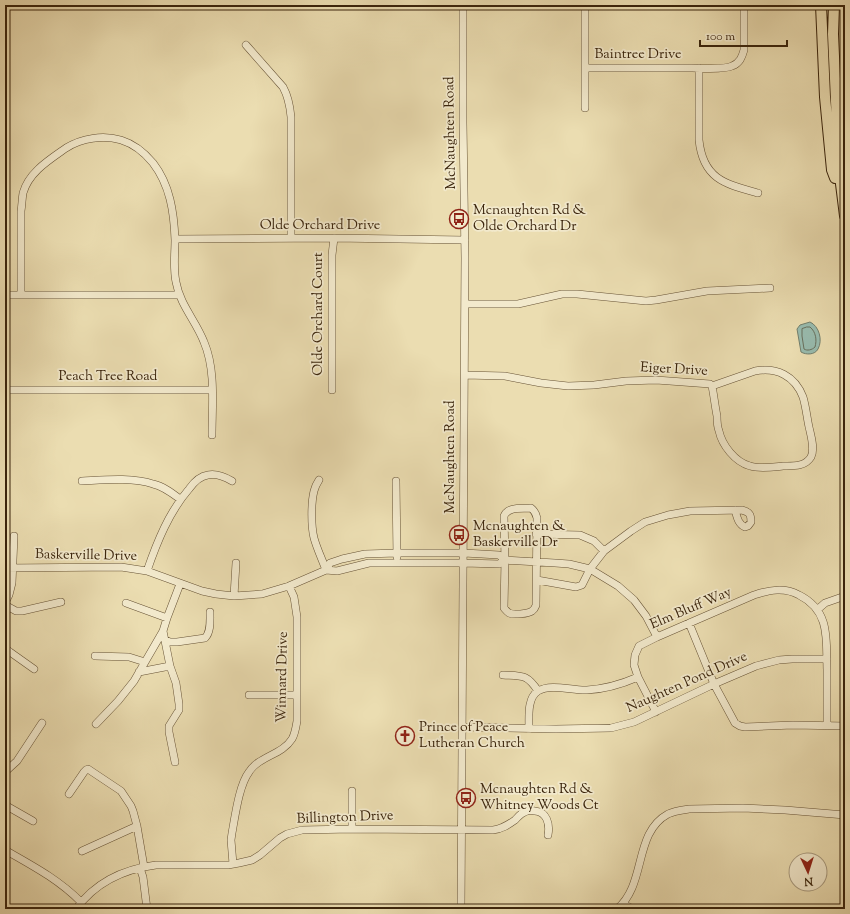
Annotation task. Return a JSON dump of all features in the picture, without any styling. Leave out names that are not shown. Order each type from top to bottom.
[{"type":"highway","points":[[821,5],[825,97],[832,170],[843,200]]},
{"type":"highway","points":[[834,5],[833,34],[839,168],[845,216]]},
{"type":"street","name":"McNaughten Road","points":[[461,909],[465,375],[463,5]]},
{"type":"street","points":[[585,5],[585,108]]},
{"type":"street","name":"Baintree Drive","points":[[585,68],[728,68],[738,63],[744,50],[744,5]]},
{"type":"street","points":[[246,45],[282,87],[287,94],[290,106],[291,238]]},
{"type":"street","points":[[699,68],[699,140],[702,159],[707,168],[714,175],[725,182],[736,187],[758,193]]},
{"type":"street","points":[[21,295],[21,211],[23,194],[26,185],[37,170],[74,143],[88,139],[114,138],[130,144],[142,151],[162,175],[166,184],[172,208],[175,239],[174,264],[179,295],[205,343],[210,364],[212,390],[212,435]]},
{"type":"street","name":"Olde Orchard Drive","points":[[175,239],[334,238],[465,240]]},
{"type":"street","name":"Olde Orchard Court","points":[[332,390],[332,255],[334,238]]},
{"type":"street","points":[[465,304],[518,304],[562,294],[646,301],[707,291],[770,288]]},
{"type":"street","points":[[5,295],[179,295]]},
{"type":"street","name":"Eiger Drive","points":[[465,375],[505,376],[540,383],[568,386],[656,380],[710,384],[712,386],[750,373],[762,370],[772,370],[786,375],[795,383],[804,399],[812,441],[811,457],[800,465],[765,467],[750,466],[739,461],[727,448],[719,431],[712,386]]},
{"type":"street","name":"Peach Tree Road","points":[[5,390],[212,390]]},
{"type":"street","points":[[147,571],[163,531],[180,499],[194,483],[201,477],[209,474],[221,476],[232,481]]},
{"type":"street","points":[[82,481],[133,480],[154,484],[164,488],[180,499]]},
{"type":"street","points":[[319,480],[314,490],[312,501],[312,526],[315,541],[326,570]]},
{"type":"street","points":[[396,482],[397,563]]},
{"type":"street","points":[[531,508],[536,514],[536,605],[531,612],[513,614],[509,613],[504,608],[505,560],[504,516],[508,510],[531,508]]},
{"type":"street","points":[[536,580],[576,587],[582,585],[590,569],[604,551],[630,530],[645,522],[690,511],[735,510]]},
{"type":"street","points":[[536,534],[580,535],[594,541],[604,551]]},
{"type":"street","points":[[14,536],[11,589],[5,604],[16,611],[22,611],[61,602]]},
{"type":"street","name":"Baskerville Drive","points":[[5,568],[121,567],[147,571],[180,584],[209,593],[234,596],[262,594],[289,586],[326,570],[337,571],[369,563],[499,564],[505,560],[499,555],[464,553],[365,554],[330,563],[326,570]]},
{"type":"street","points":[[505,560],[569,564],[590,569],[618,586],[634,600],[646,616],[656,637]]},
{"type":"street","points":[[234,596],[236,563]]},
{"type":"street","points":[[96,724],[118,702],[134,681],[163,631],[180,584]]},
{"type":"street","name":"Winnard Drive","points":[[233,864],[231,840],[245,778],[253,766],[287,746],[296,730],[297,617],[294,597],[289,586]]},
{"type":"street","name":"Elm Bluff Way","points":[[656,712],[638,677],[634,665],[635,655],[639,646],[656,637],[766,591],[784,590],[794,592],[809,600],[817,610]]},
{"type":"street","points":[[827,726],[826,632],[823,621],[817,610],[826,603],[845,596]]},
{"type":"street","points":[[126,603],[167,618]]},
{"type":"street","points":[[165,640],[177,642],[205,638],[209,632],[210,612]]},
{"type":"street","points":[[689,623],[714,684],[735,723],[745,727],[845,726]]},
{"type":"street","points":[[163,631],[180,704],[179,710],[169,726],[175,762]]},
{"type":"street","points":[[5,648],[34,669]]},
{"type":"street","points":[[95,656],[129,657],[145,662]]},
{"type":"street","name":"Naughten Pond Drive","points":[[462,727],[610,728],[634,722],[756,666],[779,660],[826,659]]},
{"type":"street","points":[[139,672],[170,666]]},
{"type":"street","points":[[503,675],[525,677],[533,683],[538,691]]},
{"type":"street","points":[[529,728],[531,702],[533,696],[538,691],[551,687],[574,690],[598,689],[611,687],[638,677]]},
{"type":"street","points":[[249,694],[297,695]]},
{"type":"street","points":[[5,772],[17,760],[42,723]]},
{"type":"street","points":[[69,794],[84,772],[88,769],[121,791],[133,811],[137,826],[147,909]]},
{"type":"street","points":[[352,791],[352,829]]},
{"type":"street","points":[[5,805],[33,821]]},
{"type":"street","points":[[633,909],[620,907],[632,890],[648,835],[656,823],[668,814],[689,809],[743,808],[845,815]]},
{"type":"street","name":"Billington Drive","points":[[76,909],[81,902],[101,885],[122,873],[142,867],[170,864],[233,864],[246,862],[260,855],[280,838],[295,831],[352,829],[498,830],[508,825],[524,812],[532,810],[542,813],[546,817],[549,826],[548,835]]},
{"type":"street","points":[[82,851],[137,826]]},
{"type":"street","points":[[5,850],[60,883],[81,902]]},
{"type":"water","points":[[810,322],[818,330],[820,342],[817,351],[805,354],[801,352],[797,329],[800,325]]},
{"type":"place","name":"Mcnaughten Rd & Olde Orchard Dr","points":[[459,219]]},
{"type":"place","name":"Mcnaughten & Baskerville Dr","points":[[459,535]]},
{"type":"place","name":"Prince of Peace Lutheran Church","points":[[405,736]]},
{"type":"place","name":"Mcnaughten Rd & Whitney Woods Ct","points":[[466,798]]}]
